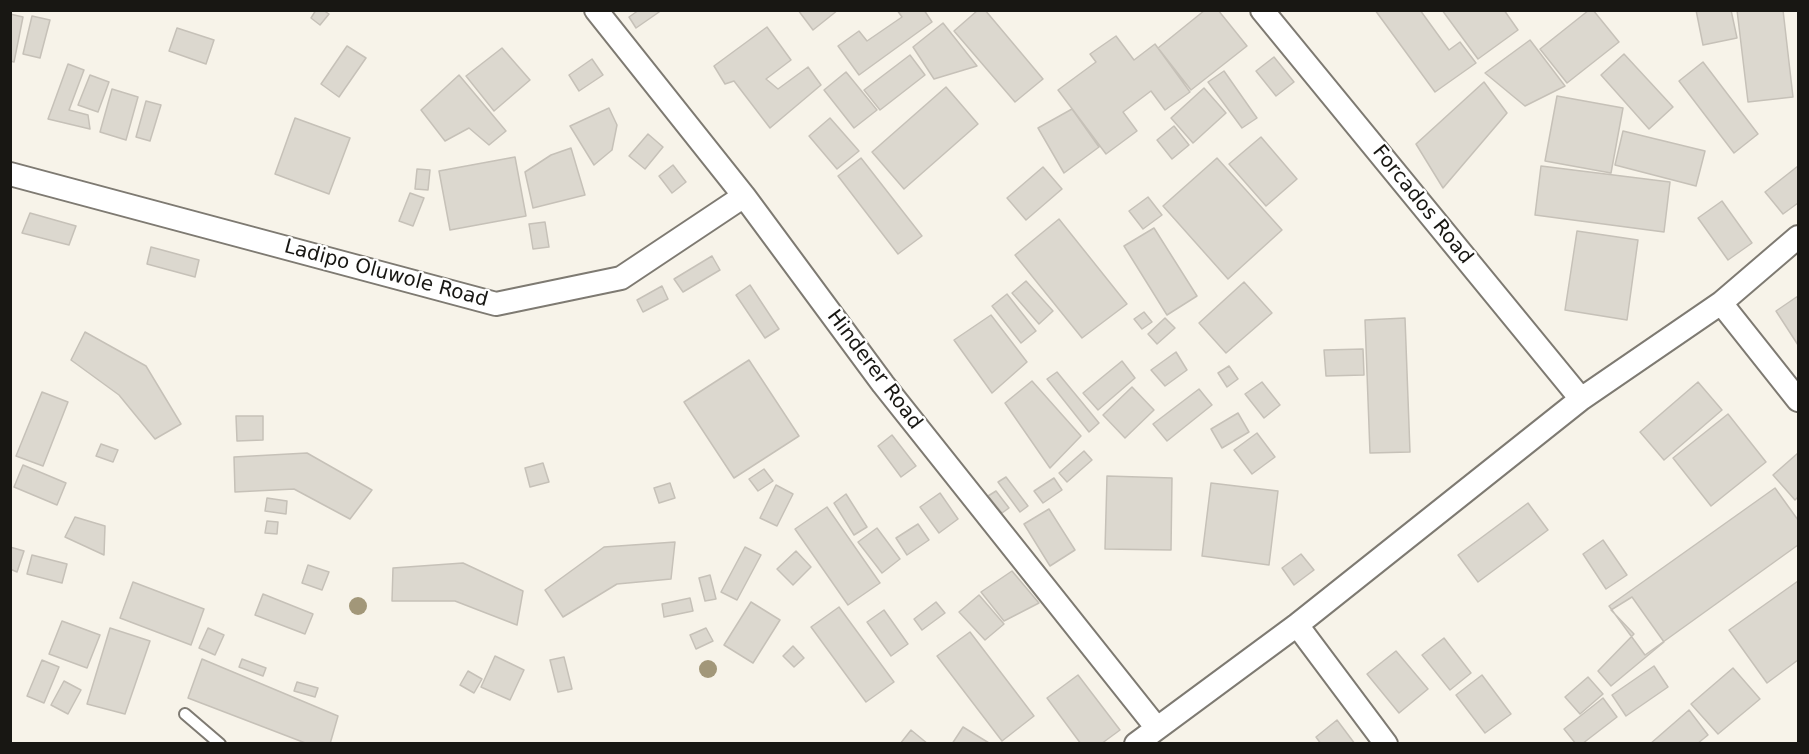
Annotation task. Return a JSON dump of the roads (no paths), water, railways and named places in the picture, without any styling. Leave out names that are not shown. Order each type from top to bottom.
[{"type":"street","name":"Hinderer Road","points":[[596,10],[744,196],[883,384],[1156,727]]},
{"type":"street","name":"Forcados Road","points":[[1262,10],[1581,399]]},
{"type":"street","name":"Ladipo Oluwole Road","points":[[10,174],[496,304],[621,278],[744,196]]},
{"type":"street","points":[[1136,744],[1297,625],[1581,399],[1721,303],[1798,237]]},
{"type":"street","points":[[1721,303],[1798,400]]},
{"type":"street","points":[[1297,625],[1386,744]]},
{"type":"lane","points":[[185,714],[220,744]]}]
